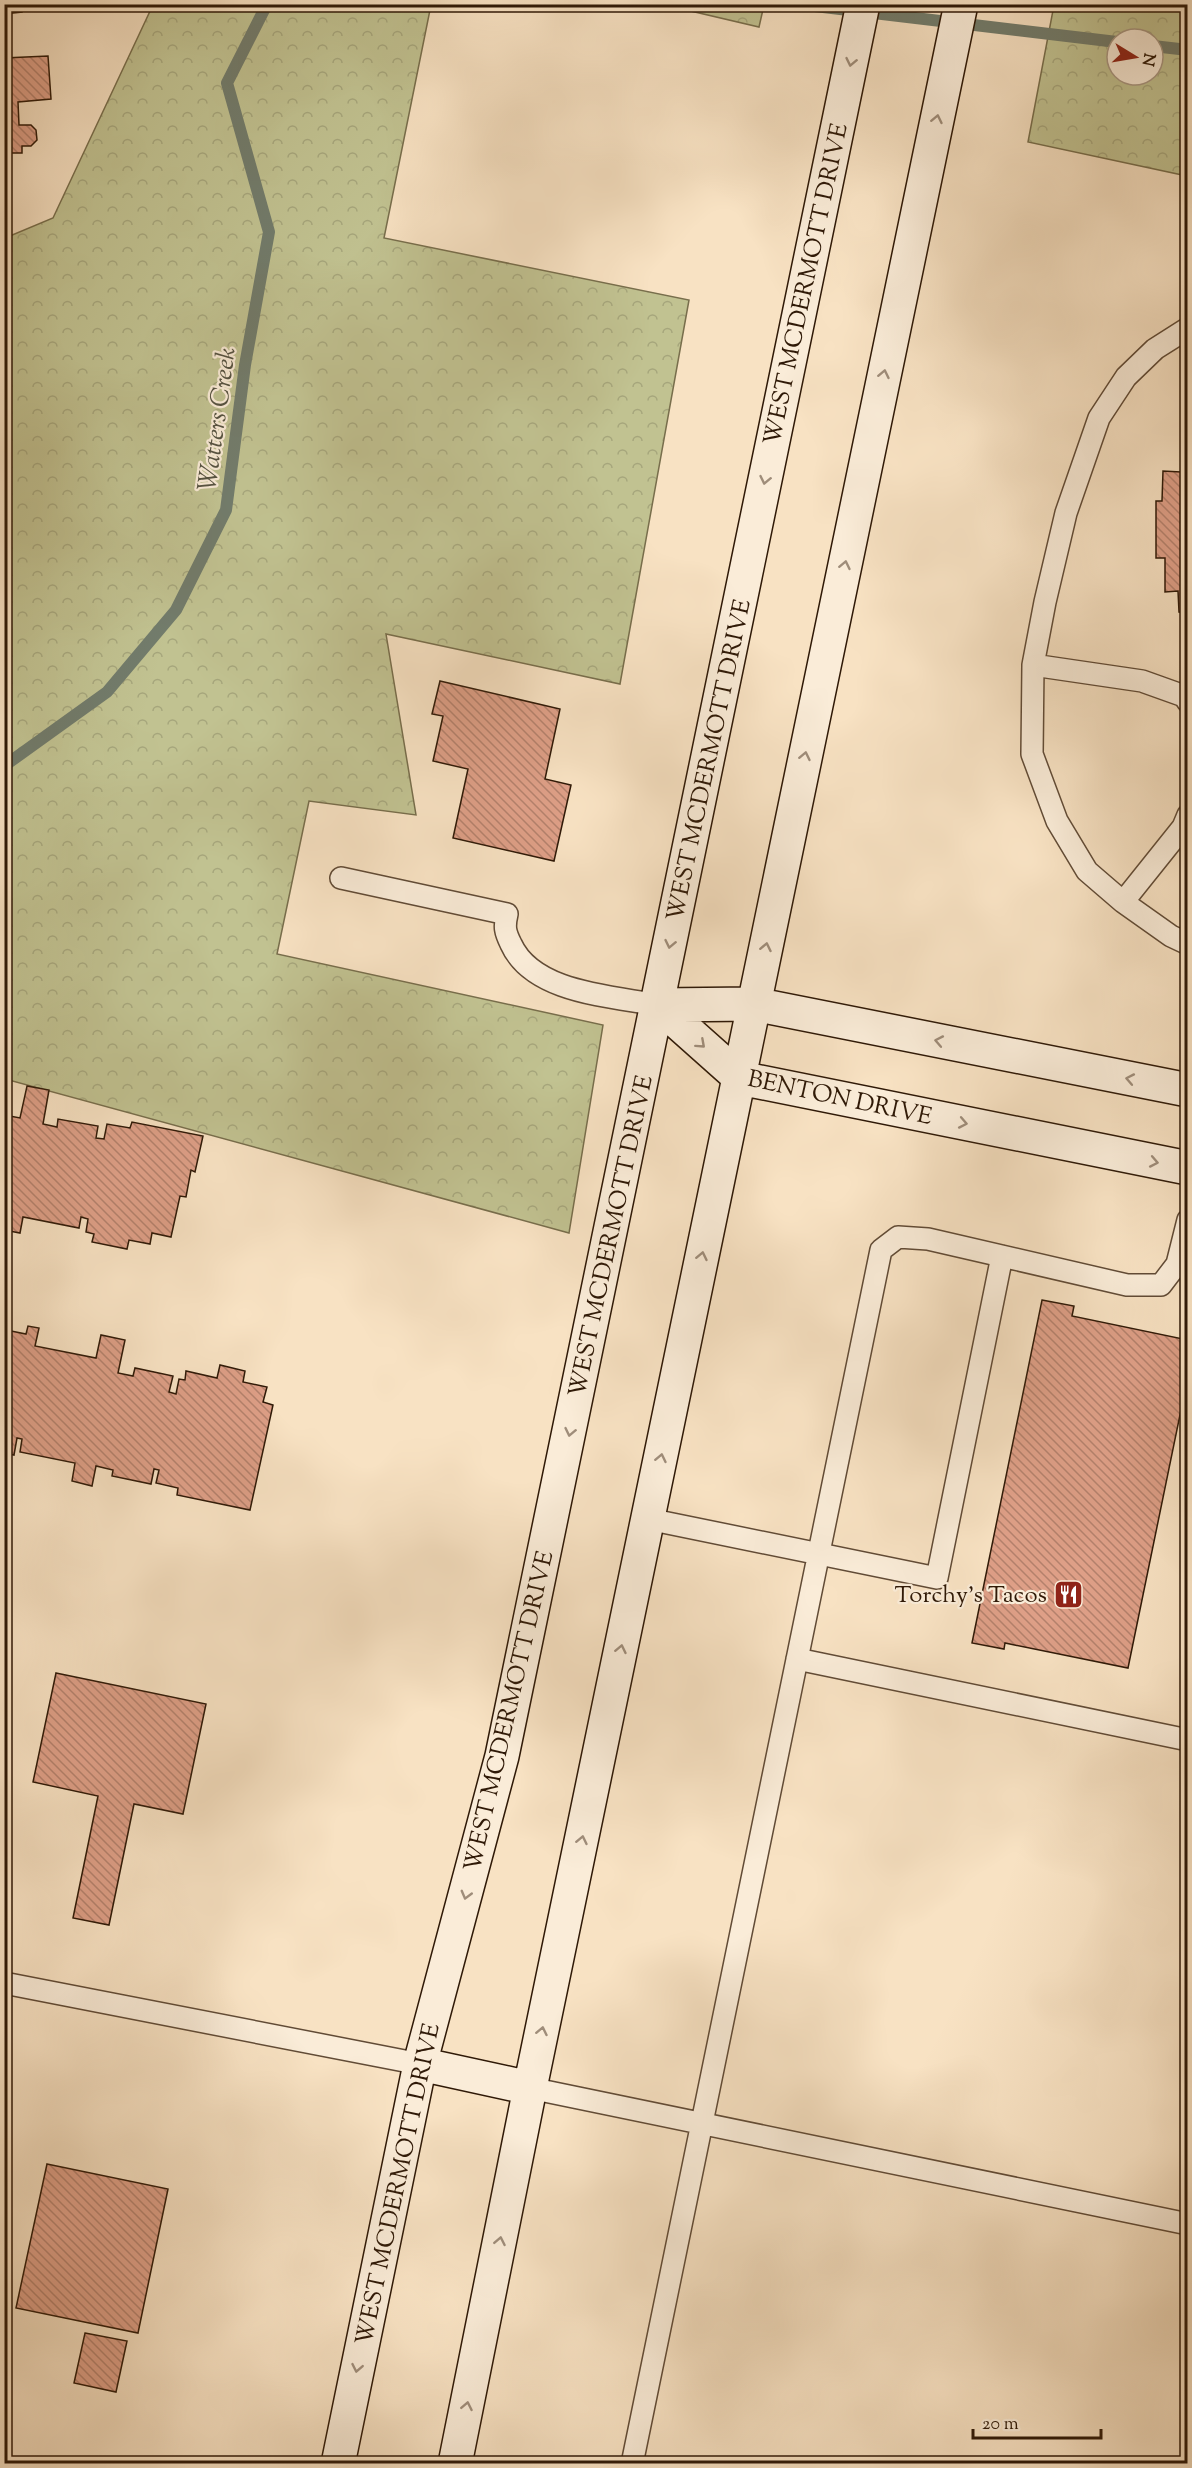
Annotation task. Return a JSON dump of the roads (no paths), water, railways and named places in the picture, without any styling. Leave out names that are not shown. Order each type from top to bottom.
[{"type":"main road","name":"WEST MCDERMOTT DRIVE","points":[[338,2463],[420,2064],[502,1756],[863,4]]},
{"type":"main road","points":[[455,2463],[530,2088],[961,4]]},
{"type":"main road","points":[[658,1005],[754,1004],[1188,1090]]},
{"type":"main road","name":"BENTON DRIVE","points":[[658,1005],[740,1078],[1188,1168]]},
{"type":"main road","points":[[420,2064],[530,2088]]},
{"type":"lane","points":[[1188,328],[1155,349],[1126,377],[1099,418],[1066,513],[1033,665],[1032,754],[1057,821],[1088,871],[1123,902],[1171,936],[1188,944]]},
{"type":"lane","points":[[1033,665],[1142,681],[1184,696],[1188,702]]},
{"type":"lane","points":[[1123,902],[1183,826],[1188,815]]},
{"type":"lane","points":[[341,878],[507,914],[504,927],[514,952],[532,971],[556,984],[658,1005]]},
{"type":"lane","points":[[632,2463],[881,1250],[898,1237],[928,1239],[1127,1285],[1161,1285],[1178,1264],[1188,1220]]},
{"type":"lane","points":[[648,1519],[937,1578],[1002,1256]]},
{"type":"lane","points":[[797,1659],[1188,1740]]},
{"type":"lane","points":[[4,1983],[420,2064]]},
{"type":"lane","points":[[530,2088],[1188,2223]]},
{"type":"waterway","name":"Watters Creek","points":[[4,766],[107,692],[176,610],[226,510],[245,365],[269,232],[227,83],[267,4]]},
{"type":"waterway","name":"Watters Creek","points":[[798,4],[1105,41]]},
{"type":"waterway","name":"Watters Creek","points":[[1165,47],[1188,50]]},
{"type":"place","name":"Torchy's Tacos","points":[[1068,1594]]}]
